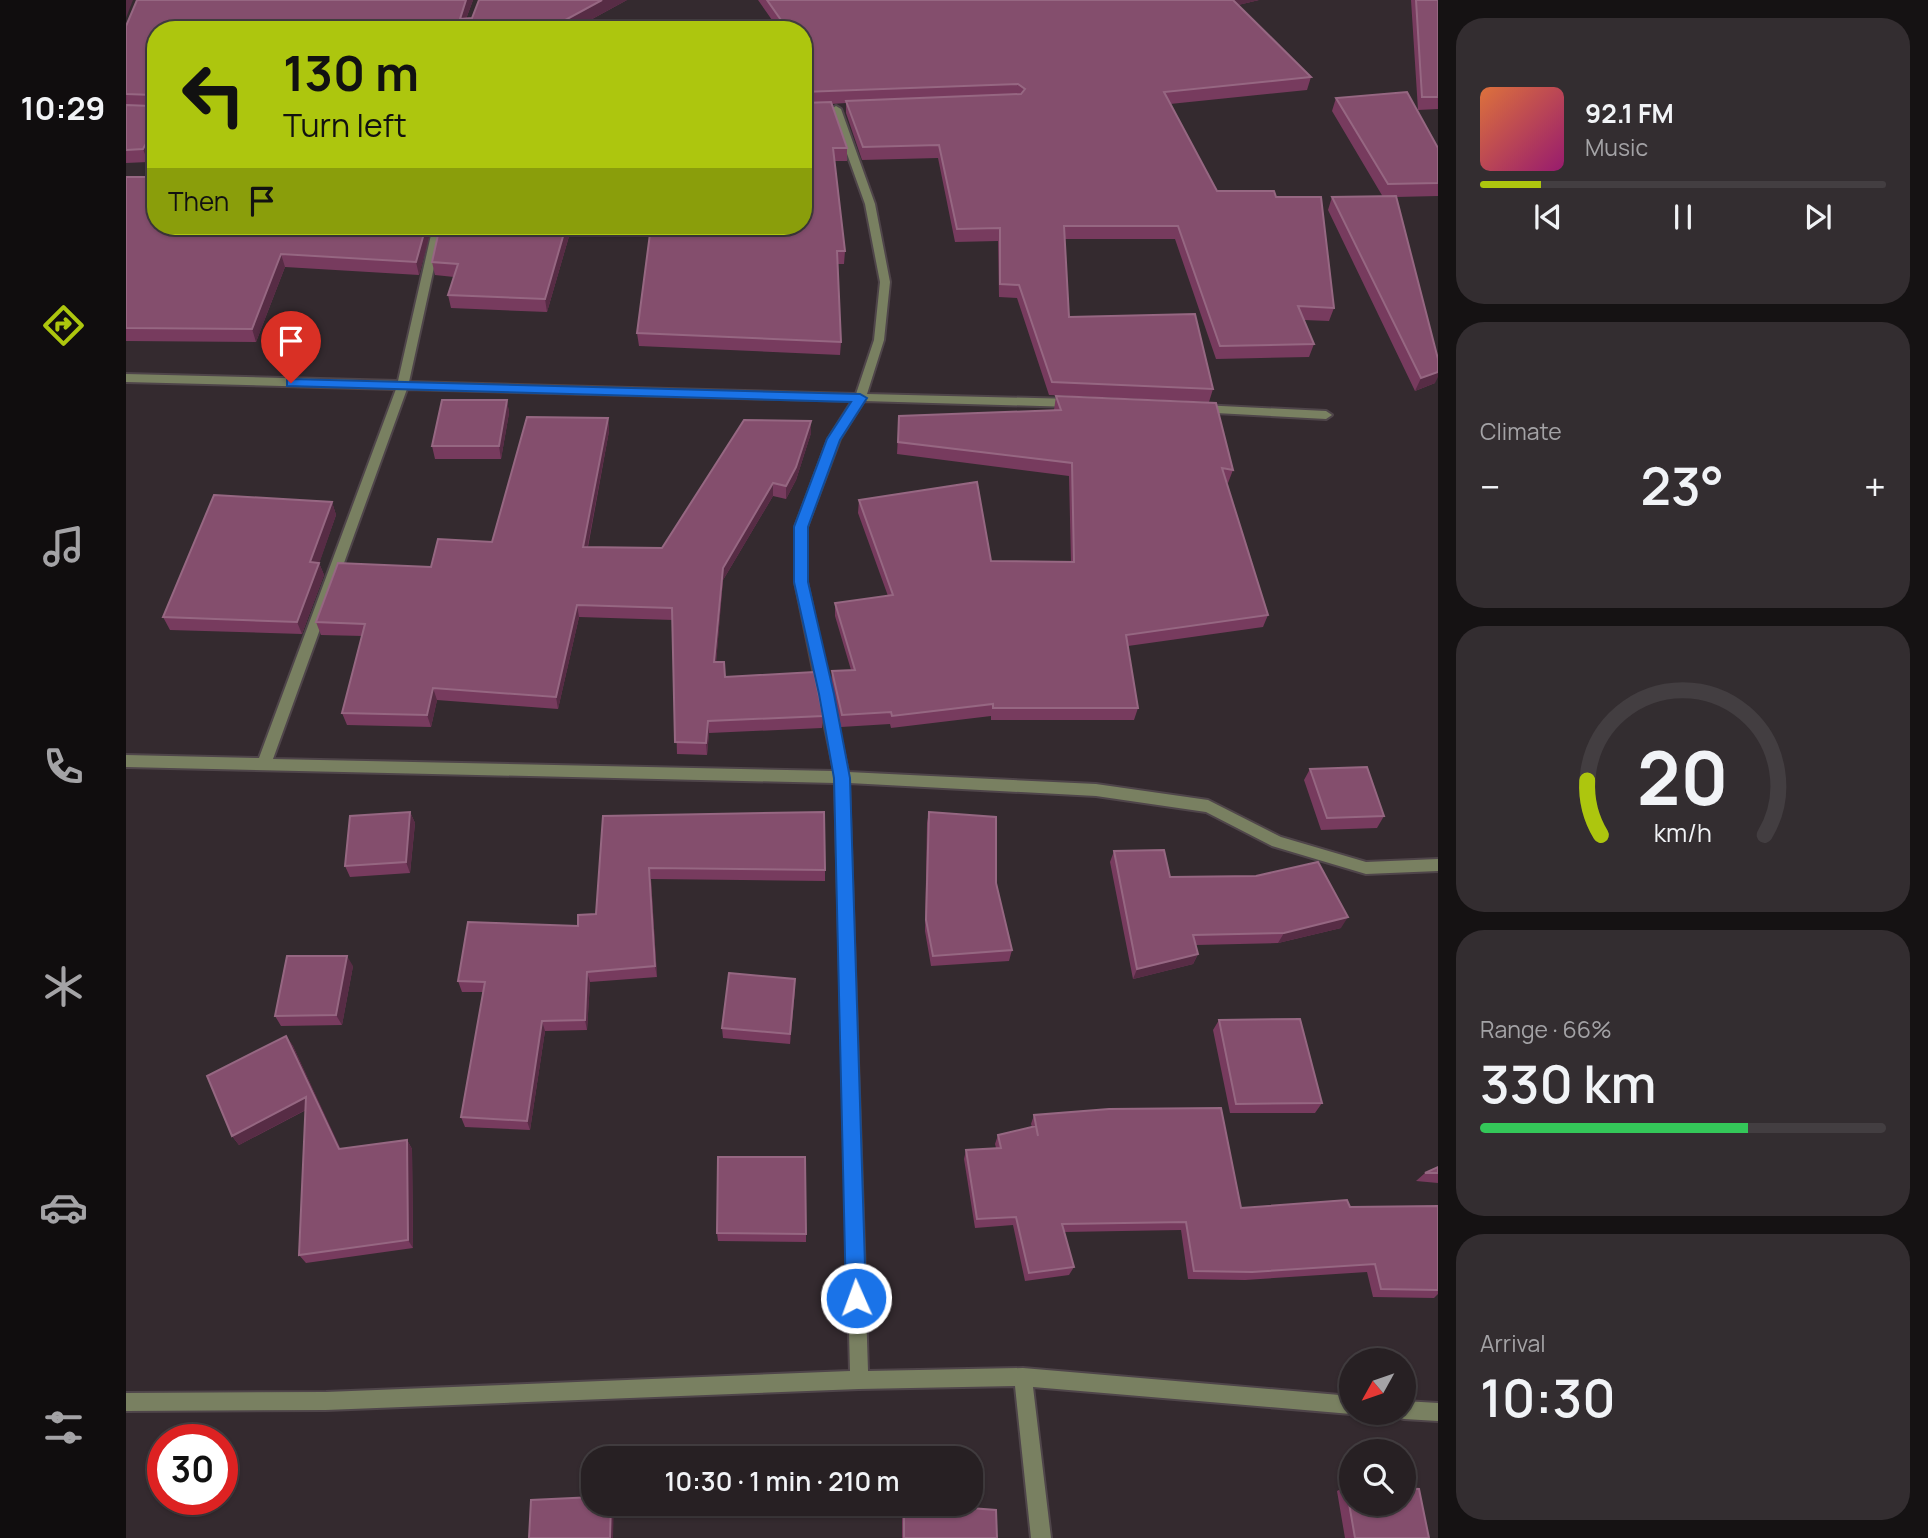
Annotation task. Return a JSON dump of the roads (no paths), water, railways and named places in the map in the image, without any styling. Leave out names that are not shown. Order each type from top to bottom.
[{"type":"street","points":[[837,109],[870,204],[885,282],[879,340],[860,398],[834,439],[801,527],[801,582],[827,694],[842,778],[859,1380]]},
{"type":"street","points":[[264,765],[402,387],[436,235]]},
{"type":"street","points":[[126,378],[1081,403]]},
{"type":"street","points":[[1190,408],[1325,415]]},
{"type":"street","points":[[126,761],[842,778],[1096,790],[1208,806],[1277,842],[1366,868],[1438,865]]},
{"type":"street","points":[[1023,1377],[1041,1538]]},
{"type":"street","points":[[126,1402],[326,1401],[859,1380],[1023,1377],[1339,1404]]},
{"type":"street","points":[[1416,1411],[1438,1412]]}]
